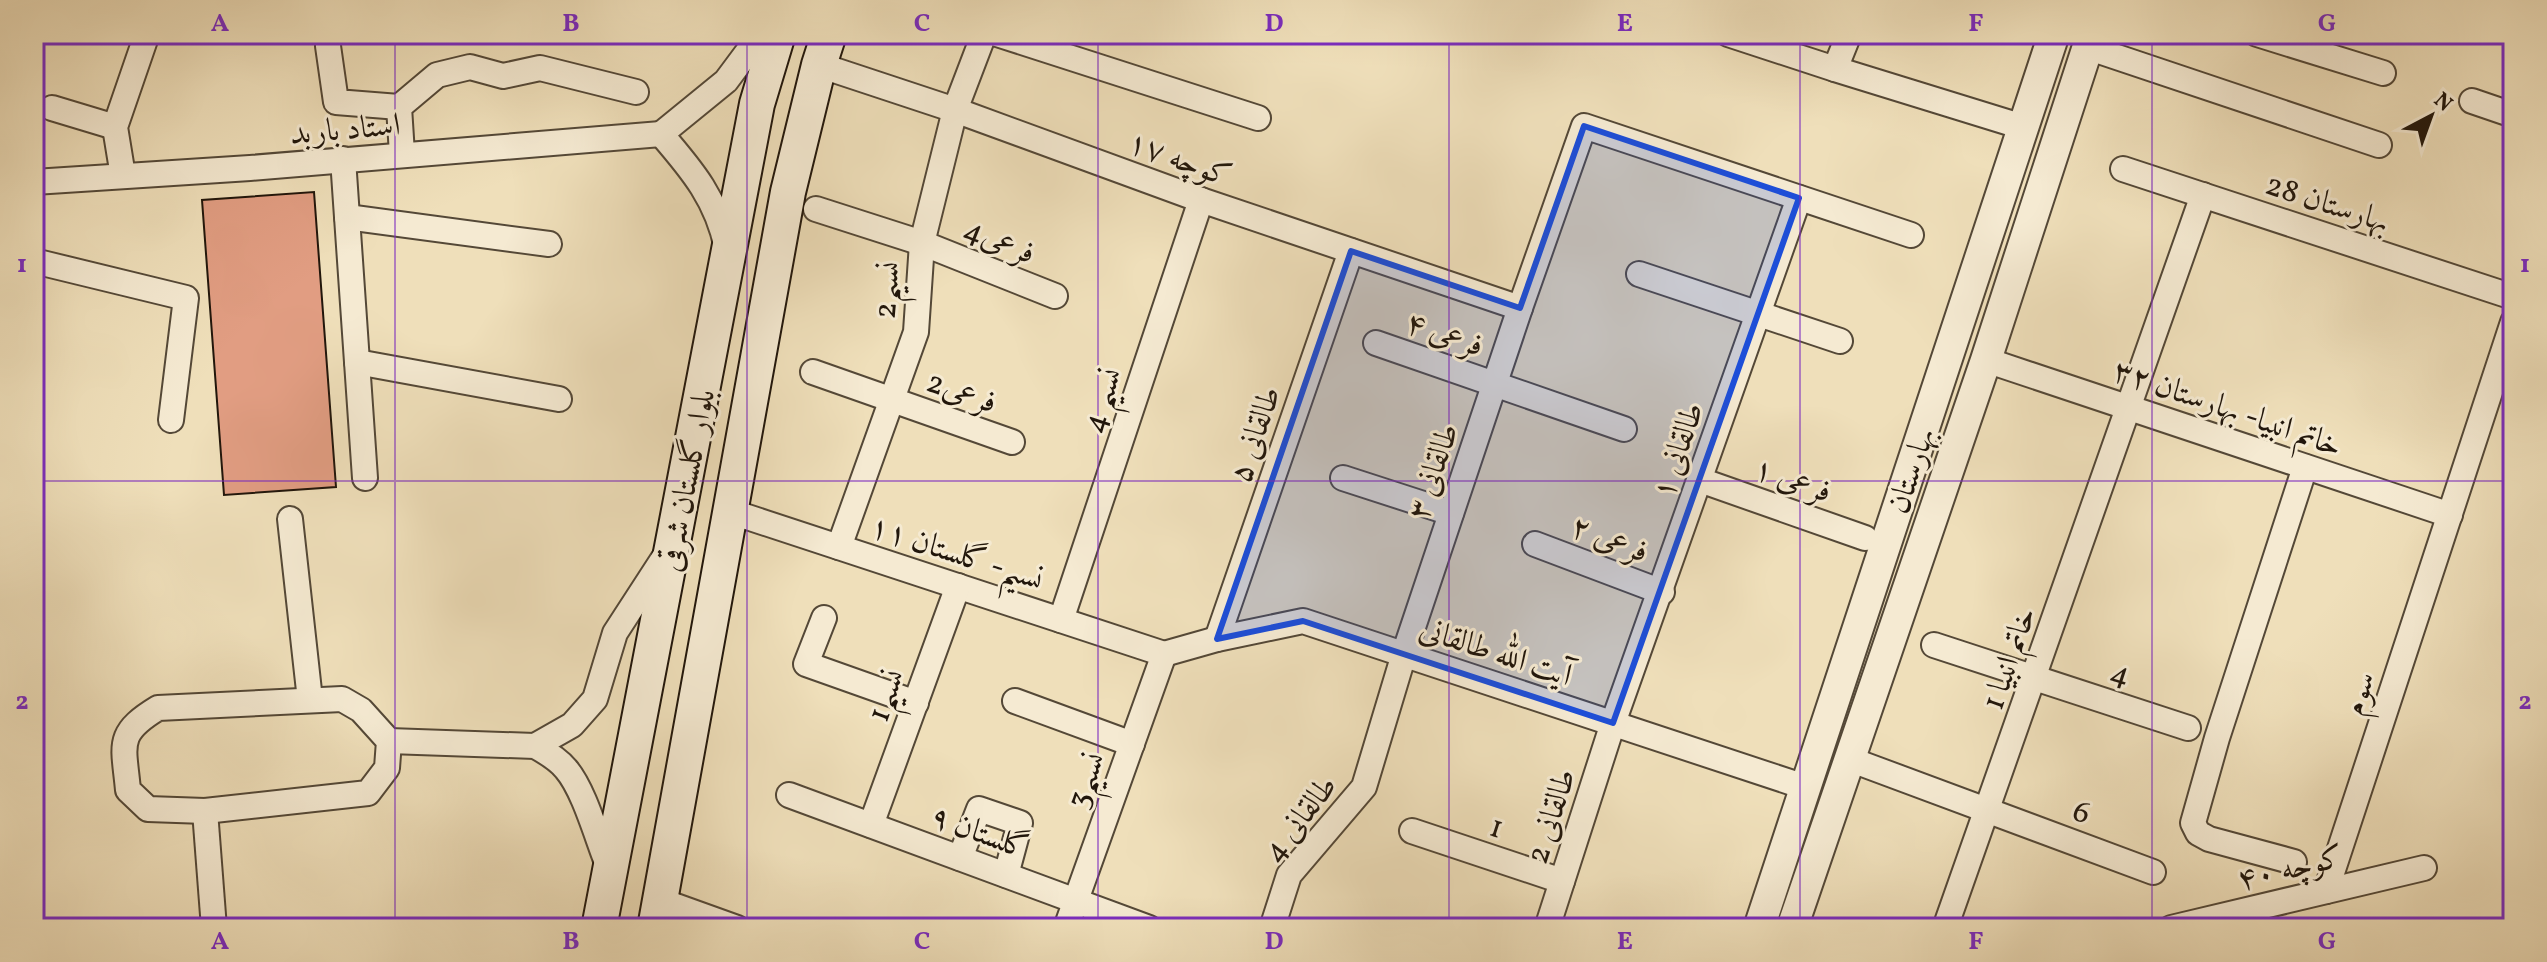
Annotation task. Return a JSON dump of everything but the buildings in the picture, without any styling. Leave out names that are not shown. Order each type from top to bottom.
[{"type":"main road","name":"بلوار گلستان شرقی","points":[[599,928],[757,104],[778,34]]},
{"type":"main road","name":"بلوار گلستان شرقی","points":[[657,914],[788,192],[824,49]]},
{"type":"street","points":[[329,34],[336,102],[399,107],[437,75],[470,67],[503,76],[540,68],[636,92]]},
{"type":"street","points":[[729,258],[721,223],[700,179],[661,134],[726,81],[761,34]]},
{"type":"street","name":"نسیم2","points":[[839,547],[916,332],[922,243],[955,110],[984,34]]},
{"type":"street","points":[[997,34],[1258,118]]},
{"type":"street","points":[[1728,34],[2023,127]]},
{"type":"street","points":[[1835,69],[1849,34]]},
{"type":"street","name":"بهارستان","points":[[1759,928],[2054,34]]},
{"type":"street","points":[[2260,34],[2383,73]]},
{"type":"street","points":[[123,176],[115,127],[145,36]]},
{"type":"street","points":[[2090,41],[2379,145]]},
{"type":"street","name":"بهارستان","points":[[1792,928],[1986,360],[2090,41]]},
{"type":"street","name":"کوچه ۱۷","points":[[824,49],[955,110],[1201,200],[1520,308]]},
{"type":"street","points":[[2472,101],[2513,115]]},
{"type":"street","points":[[399,107],[402,154]]},
{"type":"street","points":[[52,108],[115,127]]},
{"type":"street","name":"طالقانی ۳","points":[[1404,654],[1584,126],[1799,198]]},
{"type":"street","name":"استاد باربد","points":[[34,182],[250,168],[661,134]]},
{"type":"street","points":[[343,159],[365,478]]},
{"type":"street","name":"بهارستان 28","points":[[2123,169],[2513,297]]},
{"type":"street","name":"خاتم انبیا 1","points":[[1945,928],[2203,195]]},
{"type":"street","points":[[1799,198],[1911,235]]},
{"type":"street","name":"طالقانی ۱","points":[[1613,723],[1662,592],[1799,198]]},
{"type":"street","name":"نسیم 4","points":[[1061,620],[1201,200]]},
{"type":"street","name":"فرعی4","points":[[816,209],[922,243],[1055,296]]},
{"type":"street","points":[[347,217],[549,244]]},
{"type":"street","name":"طالقانی ۵","points":[[1217,639],[1351,251]]},
{"type":"street","points":[[34,261],[186,298],[171,420]]},
{"type":"street","points":[[1639,274],[1840,341]]},
{"type":"street","name":"سوم","points":[[2326,891],[2513,322]]},
{"type":"street","name":"فرعی ۴","points":[[1376,343],[1624,429]]},
{"type":"street","points":[[1950,348],[1986,360]]},
{"type":"street","name":"خاتم انبیا- بهارستان ۳۲","points":[[1986,360],[2450,515]]},
{"type":"street","points":[[357,362],[559,399]]},
{"type":"street","name":"فرعی2","points":[[813,372],[1012,442]]},
{"type":"street","points":[[2294,862],[2209,839],[2198,833],[2193,823],[2217,738],[2305,467]]},
{"type":"street","points":[[1343,478],[1451,513]]},
{"type":"street","name":"فرعی ۱","points":[[1700,480],[1865,538]]},
{"type":"street","name":"نسیم- گلستان ۱۱","points":[[729,511],[1164,654]]},
{"type":"street","points":[[290,519],[310,700]]},
{"type":"street","points":[[535,746],[572,725],[595,699],[615,633],[673,544]]},
{"type":"street","name":"فرعی ۲","points":[[1535,544],[1662,592]]},
{"type":"street","name":"نسیم1","points":[[871,825],[958,586]]},
{"type":"street","points":[[824,618],[806,664],[916,703]]},
{"type":"street","name":"آیت الله طالقانی","points":[[1164,654],[1303,621],[1805,787]]},
{"type":"street","name":"4","points":[[1934,645],[2188,728]]},
{"type":"street","name":"نسیم3","points":[[1066,928],[1164,654]]},
{"type":"street","name":"طالقانی 4","points":[[1272,928],[1289,875],[1364,787],[1404,654]]},
{"type":"street","points":[[389,741],[387,768],[368,793],[205,811],[148,809],[128,790],[124,740],[136,721],[158,708],[342,699],[361,710],[389,741],[535,746],[553,756],[567,769],[577,788],[610,872]]},
{"type":"street","points":[[1015,701],[1132,744]]},
{"type":"street","name":"طالقانی 2","points":[[1547,928],[1613,723]]},
{"type":"street","name":"6","points":[[1849,759],[2153,872]]},
{"type":"street","points":[[1805,787],[1836,797]]},
{"type":"street","name":"گلستان ۹","points":[[789,795],[1149,928]]},
{"type":"street","points":[[960,858],[979,809],[1020,823],[1006,875]]},
{"type":"street","points":[[205,811],[214,928]]},
{"type":"street","name":"1","points":[[1412,831],[1562,881]]},
{"type":"street","name":"کوچه ۴۰","points":[[2171,928],[2424,868]]},
{"type":"street","points":[[657,914],[737,928]]},
{"type":"highlighted area","points":[[1584,126],[1799,198],[1613,723],[1303,621],[1217,639],[1351,251],[1520,308]]}]
